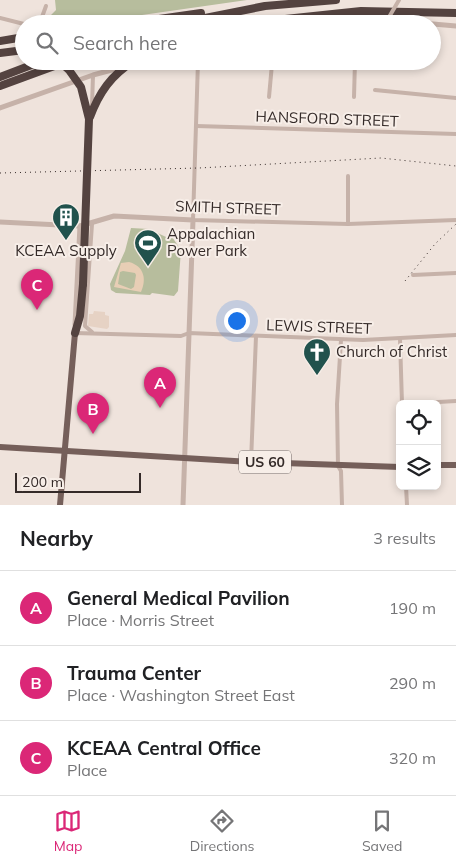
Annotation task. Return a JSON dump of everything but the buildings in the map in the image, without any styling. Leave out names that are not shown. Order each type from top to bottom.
[{"type":"highway","points":[[187,15],[201,13],[216,15],[265,6],[336,0]]},
{"type":"highway","points":[[314,15],[361,11],[456,13]]},
{"type":"highway","points":[[0,41],[15,38]]},
{"type":"highway","points":[[0,53],[15,51]]},
{"type":"highway","points":[[0,77],[18,70]]},
{"type":"highway","points":[[0,86],[44,70]]},
{"type":"highway","points":[[69,70],[81,87],[89,119],[83,284],[80,316],[74,333]]},
{"type":"highway","points":[[89,119],[97,100],[108,82],[123,70]]},
{"type":"highway","points":[[80,316],[85,326]]},
{"type":"main road","points":[[60,505],[74,333]]},
{"type":"main road","name":"US 60","points":[[0,447],[251,462],[396,467]]},
{"type":"main road","points":[[441,466],[456,465]]},
{"type":"street","points":[[390,15],[398,0]]},
{"type":"street","points":[[43,15],[46,6]]},
{"type":"street","points":[[0,18],[15,22]]},
{"type":"street","points":[[441,25],[456,26]]},
{"type":"street","points":[[0,108],[109,70]]},
{"type":"street","points":[[183,505],[198,70]]},
{"type":"street","points":[[269,97],[271,70]]},
{"type":"street","points":[[354,97],[355,70]]},
{"type":"street","points":[[90,158],[93,74]]},
{"type":"street","points":[[375,90],[456,98]]},
{"type":"street","name":"HANSFORD STREET","points":[[196,126],[456,134]]},
{"type":"street","points":[[348,176],[348,224]]},
{"type":"street","name":"SMITH STREET","points":[[0,222],[80,226],[114,216],[348,224],[456,220]]},
{"type":"street","points":[[92,224],[85,326],[92,332]]},
{"type":"street","points":[[74,333],[80,226]]},
{"type":"street","points":[[413,275],[456,272]]},
{"type":"street","name":"LEWIS STREET","points":[[74,333],[92,332],[181,336],[189,333],[341,340],[400,339],[456,335]]},
{"type":"street","points":[[251,462],[256,336]]},
{"type":"street","points":[[400,339],[402,400]]},
{"type":"street","points":[[341,340],[337,404],[338,466],[341,471],[342,505]]},
{"type":"street","points":[[441,402],[456,401]]},
{"type":"street","points":[[406,490],[407,505]]},
{"type":"green space","points":[[55,0],[247,0],[142,15],[51,15],[56,10]]},
{"type":"green space","name":"Appalachian Power Park","points":[[131,228],[149,229],[166,237],[172,237],[181,250],[178,291],[174,296],[152,293],[150,295],[116,293],[111,290],[110,284],[125,251]]},
{"type":"sand","points":[[129,262],[141,270],[144,282],[141,292],[114,287],[121,263]],"holes":[[[120,272],[135,273],[134,287],[131,289],[118,284]]]},
{"type":"shaded area","points":[[94,311],[105,312],[105,315],[109,316],[109,327],[107,329],[88,326],[89,314],[93,314]]},
{"type":"railway","points":[[0,173],[199,168],[381,158],[456,166]]},
{"type":"railway","points":[[405,281],[435,244],[456,224]]},
{"type":"place","name":"KCEAA Supply","points":[[66,241]]},
{"type":"place","name":"Appalachian Power Park","points":[[148,267]]},
{"type":"place","name":"KCEAA Central Office","points":[[37,310]]},
{"type":"place","name":"Church of Christ","points":[[317,376]]},
{"type":"place","name":"General Medical Pavilion","points":[[160,408]]},
{"type":"place","name":"Trauma Center","points":[[93,434]]}]
